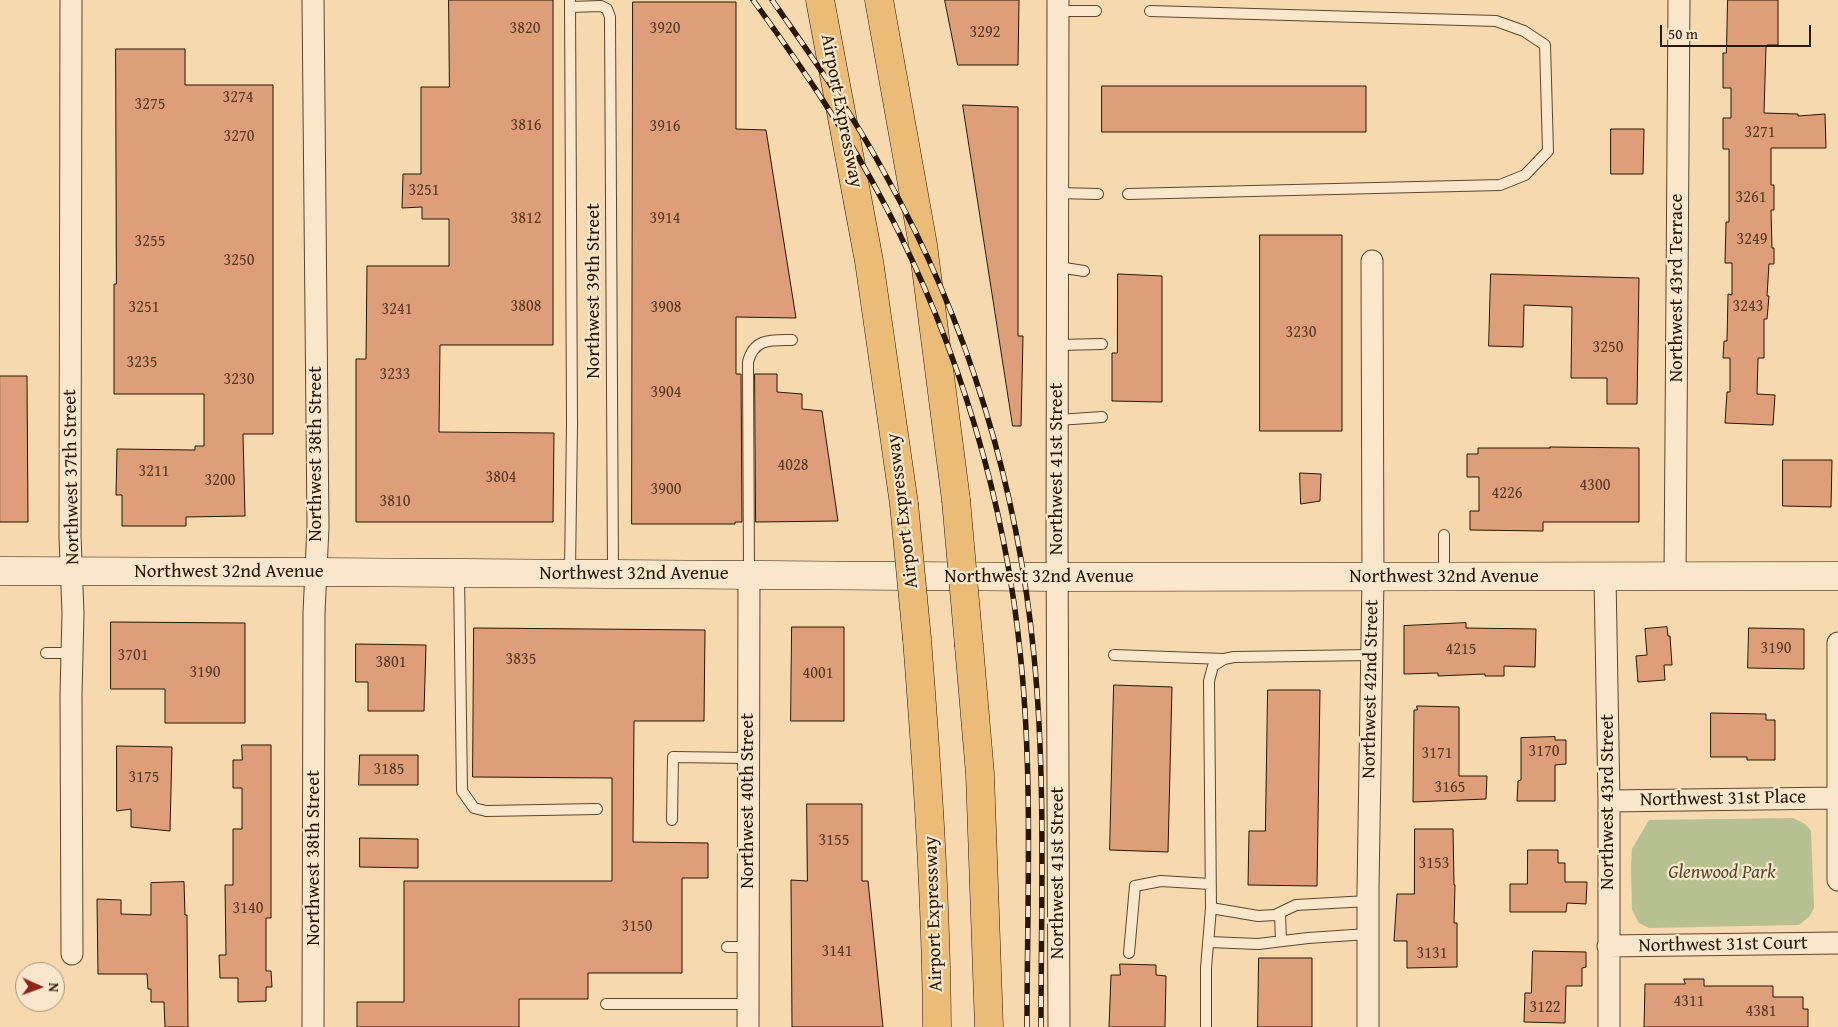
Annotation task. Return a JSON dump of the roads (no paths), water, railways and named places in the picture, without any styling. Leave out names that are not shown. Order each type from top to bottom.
[{"type":"highway","name":"Airport Expressway","points":[[820,0],[868,261],[904,504],[917,639],[928,789],[937,970],[937,1027]]},
{"type":"highway","points":[[879,0],[923,245],[956,500],[980,774],[989,1027]]},
{"type":"main road","name":"Northwest 32nd Avenue","points":[[0,571],[570,573],[1057,578],[1838,576]]},
{"type":"street","name":"Northwest 37th Street","points":[[71,0],[70,536],[73,572],[72,954]]},
{"type":"street","name":"Northwest 38th Street","points":[[313,0],[318,526],[314,613],[313,1027]]},
{"type":"street","name":"Northwest 43rd Terrace","points":[[1675,577],[1679,0]]},
{"type":"street","name":"Northwest 41st Street","points":[[1058,6],[1057,578],[1059,1027]]},
{"type":"street","name":"Northwest 42nd Street","points":[[1368,1027],[1373,577],[1372,261]]},
{"type":"street","name":"Northwest 40th Street","points":[[748,1027],[748,1004],[738,947],[747,758],[749,575]]},
{"type":"street","name":"Northwest 43rd Street","points":[[1605,577],[1609,801],[1609,1027]]},
{"type":"street","points":[[1838,644],[1838,880]]},
{"type":"street","name":"Northwest 31st Place","points":[[1609,801],[1837,798]]},
{"type":"street","name":"Northwest 31st Court","points":[[1608,946],[1838,943]]},
{"type":"lane","name":"Northwest 39th Street","points":[[570,4],[601,6],[607,9],[610,17],[613,574]]},
{"type":"lane","points":[[570,4],[572,414],[570,573]]},
{"type":"lane","points":[[1058,6],[1096,11]]},
{"type":"lane","points":[[1128,194],[1500,185],[1525,175],[1548,151],[1544,45],[1524,31],[1496,21],[1150,11]]},
{"type":"lane","points":[[1058,193],[1098,194]]},
{"type":"lane","points":[[1058,267],[1084,271]]},
{"type":"lane","points":[[749,575],[748,362],[750,352],[767,340],[792,340]]},
{"type":"lane","points":[[1058,345],[1102,344]]},
{"type":"lane","points":[[1058,420],[1102,418]]},
{"type":"lane","points":[[1444,535],[1444,577]]},
{"type":"lane","points":[[459,573],[462,790],[474,808],[486,811],[597,809]]},
{"type":"lane","points":[[46,653],[72,653]]},
{"type":"lane","points":[[1114,655],[1224,659],[1234,657],[1372,655]]},
{"type":"lane","points":[[1206,1027],[1206,968],[1211,908],[1210,681],[1213,666],[1224,659]]},
{"type":"lane","points":[[672,820],[673,757],[747,758]]},
{"type":"lane","points":[[1130,953],[1135,886],[1161,881],[1210,884]]},
{"type":"lane","points":[[1211,908],[1258,916],[1280,913],[1296,905],[1368,901]]},
{"type":"lane","points":[[1280,913],[1281,941]]},
{"type":"lane","points":[[1209,942],[1258,944],[1368,934]]},
{"type":"lane","points":[[606,1004],[748,1004]]},
{"type":"railway","points":[[753,0],[840,127],[886,207],[936,315],[957,371],[991,485],[1004,543],[1014,602],[1025,706],[1028,798],[1027,1027]]},
{"type":"railway","points":[[772,0],[859,129],[915,230],[941,288],[964,347],[985,407],[1002,468],[1016,530],[1026,593],[1038,702],[1042,842],[1041,1027]]},
{"type":"park label","name":"Glenwood Park","points":[[1722,873]]}]
